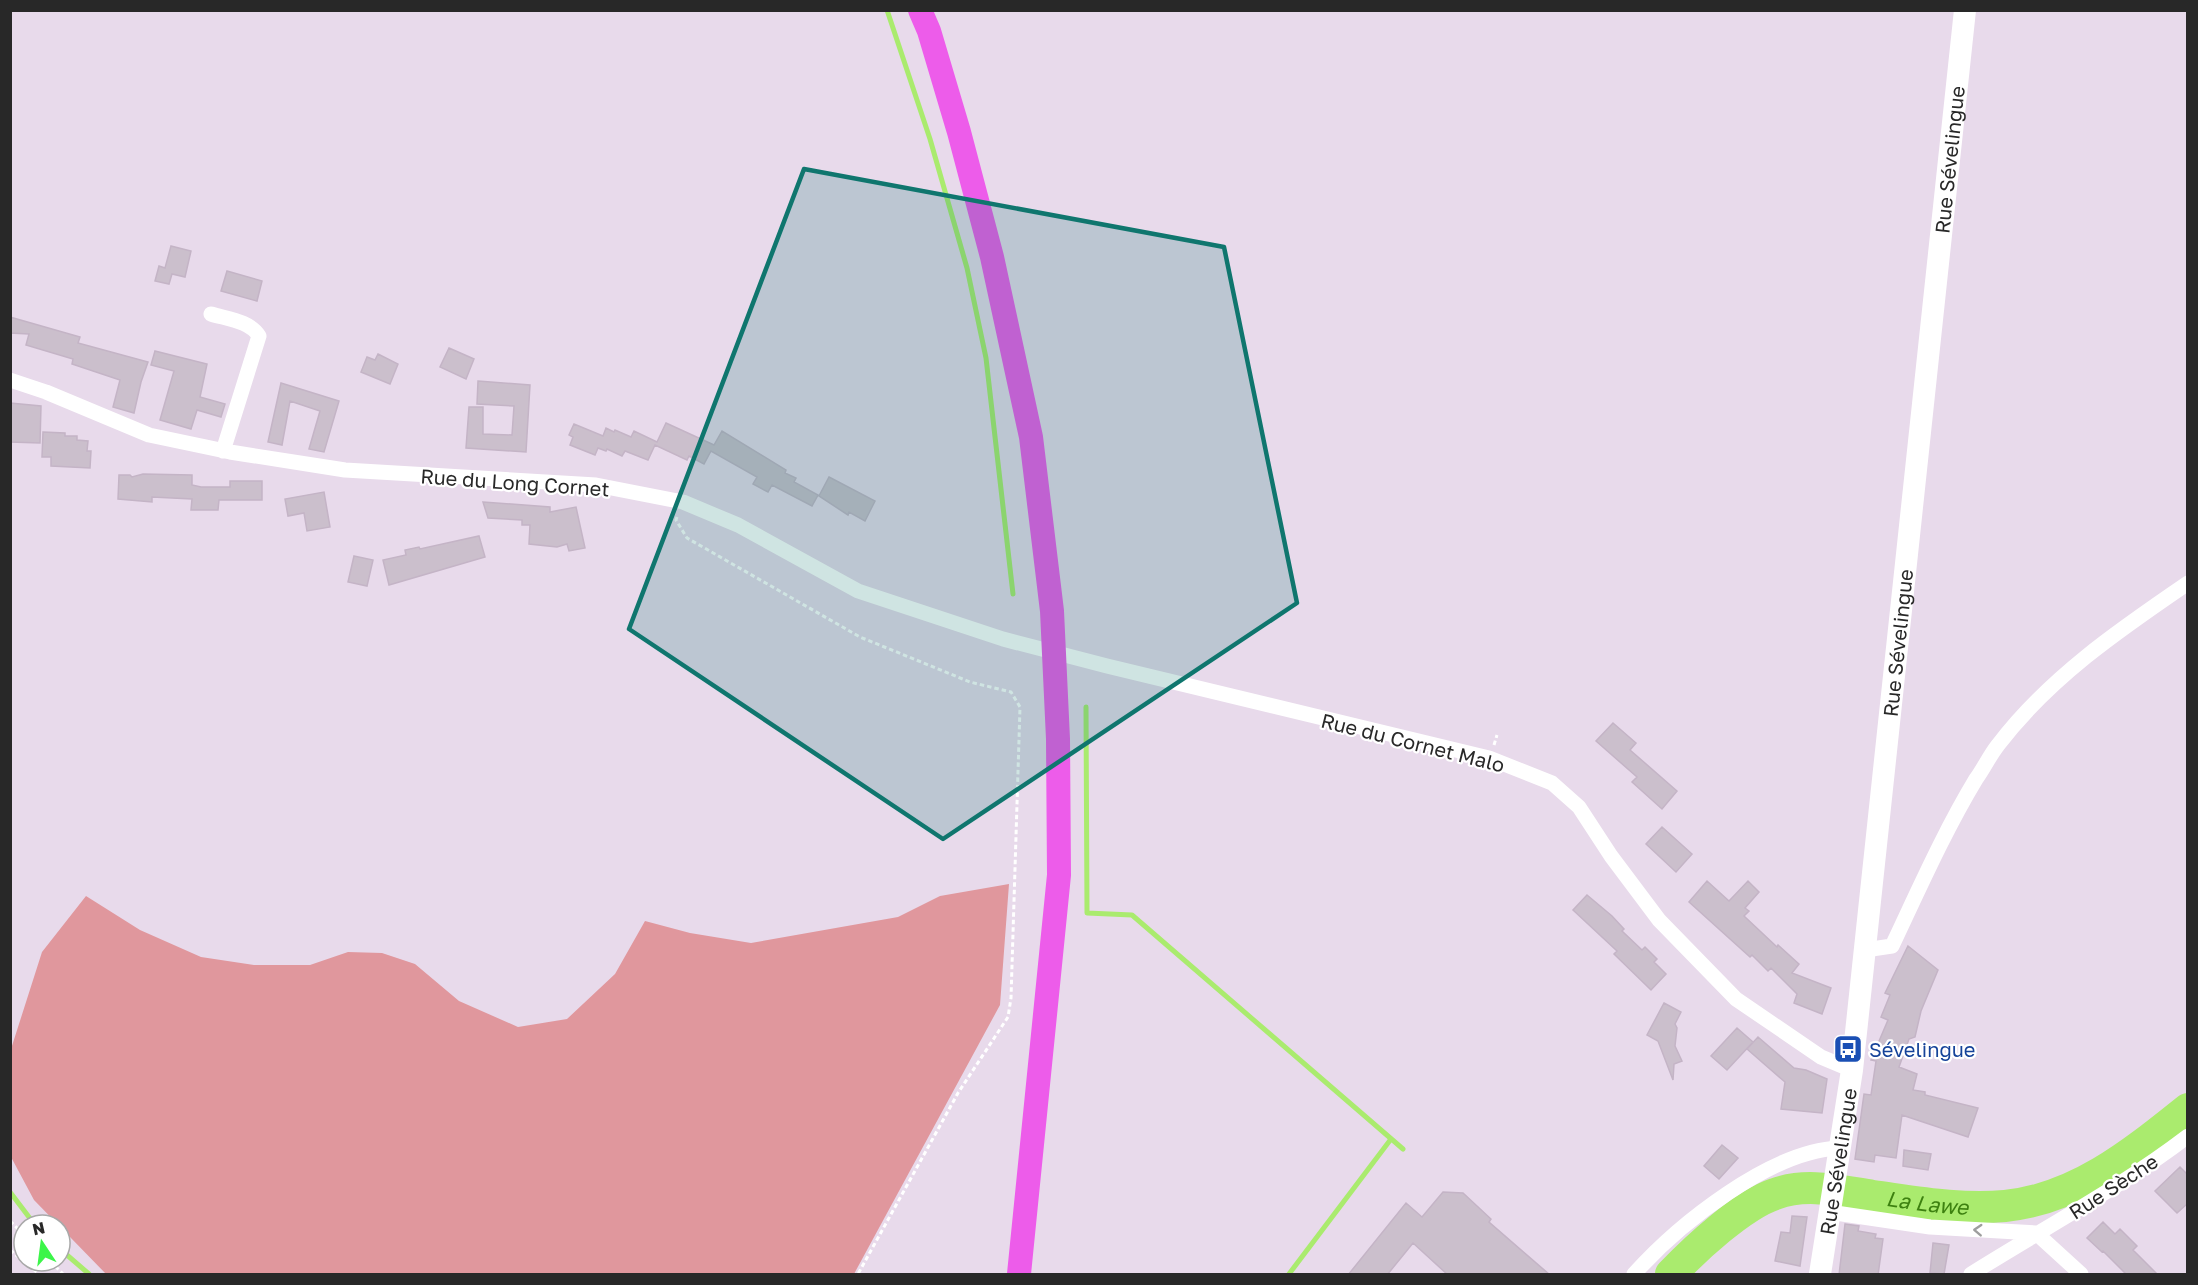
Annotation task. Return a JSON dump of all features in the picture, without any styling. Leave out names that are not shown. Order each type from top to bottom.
[{"type":"main road","points":[[920,10],[929,32],[959,132],[992,256],[1030,437],[1052,611],[1058,739],[1059,875],[1019,1275]]},
{"type":"main road","name":"Rue Sévelingue","points":[[1820,1275],[1852,1070],[1965,10]]},
{"type":"street","points":[[211,314],[245,324],[255,329],[259,336],[223,451]]},
{"type":"street","name":"Rue du Long Cornet","points":[[10,380],[46,392],[149,435],[223,451],[345,470],[596,485],[683,502],[738,525],[858,591],[1003,639]]},
{"type":"street","points":[[1865,950],[1892,946],[1952,818],[1997,746],[2032,705],[2074,665],[2187,583]]},
{"type":"street","name":"Rue du Cornet Malo","points":[[1003,639],[1490,758],[1552,783],[1579,807],[1611,856],[1659,920],[1736,999],[1821,1057],[1852,1070]]},
{"type":"street","name":"Rue Sèche","points":[[1971,1275],[2036,1233],[2081,1209],[2159,1158],[2187,1136]]},
{"type":"street","points":[[1634,1275],[1694,1218],[1746,1181],[1793,1159],[1822,1149],[1838,1158]]},
{"type":"street","points":[[1830,1208],[1930,1227],[2036,1233],[2081,1275]]},
{"type":"path","points":[[683,502],[676,520],[687,538],[860,637],[970,682],[1011,692],[1020,707],[1011,998],[1008,1017],[958,1093],[858,1275]]},
{"type":"path","points":[[10,1250],[39,1275]]},
{"type":"highlighted area","points":[[804,169],[1224,247],[1297,603],[943,839],[629,629]]},
{"type":"shaded area","points":[[1009,884],[1000,1005],[854,1274],[106,1274],[72,1239],[72,1213],[47,1213],[34,1200],[11,1157],[11,1049],[42,952],[86,896],[140,930],[201,957],[254,965],[310,965],[348,952],[382,953],[415,964],[459,1001],[518,1027],[567,1019],[615,974],[645,921],[690,933],[751,943],[898,917],[940,896]]},
{"type":"building","points":[[171,246],[191,251],[185,277],[172,274],[169,284],[155,281],[159,266],[165,268]]},
{"type":"building","points":[[227,271],[262,281],[257,301],[221,291]]},
{"type":"building","points":[[10,317],[80,337],[78,343],[148,362],[134,413],[113,407],[120,380],[72,364],[73,359],[26,345],[29,334],[10,333]]},
{"type":"building","points":[[449,348],[474,359],[466,379],[440,367]]},
{"type":"building","points":[[155,351],[207,364],[200,397],[225,404],[221,417],[197,410],[191,429],[160,420],[174,371],[151,365]]},
{"type":"building","points":[[378,354],[398,364],[390,384],[361,372],[367,357],[375,360]]},
{"type":"building","points":[[478,381],[530,385],[526,452],[466,448],[469,407],[483,407],[483,434],[512,435],[514,406],[477,404]]},
{"type":"building","points":[[281,383],[339,401],[324,452],[309,449],[320,411],[290,401],[282,445],[268,442]]},
{"type":"building","points":[[10,403],[41,406],[40,443],[10,442]]},
{"type":"building","points":[[666,423],[714,445],[722,431],[786,470],[785,473],[796,478],[794,482],[818,495],[812,506],[772,485],[768,492],[753,484],[757,477],[711,451],[704,464],[689,456],[687,460],[655,445],[648,460],[625,451],[622,456],[607,449],[606,451],[598,448],[595,455],[570,445],[573,437],[569,435],[574,424],[603,436],[606,428],[631,437],[634,431],[657,442]]},
{"type":"building","points":[[43,432],[65,433],[65,436],[77,436],[77,440],[88,441],[87,451],[91,451],[90,468],[51,466],[51,457],[42,457]]},
{"type":"building","points":[[143,474],[192,475],[192,485],[201,487],[230,487],[230,481],[262,481],[262,500],[219,500],[218,510],[191,510],[192,499],[152,497],[152,502],[118,499],[119,475],[132,477]]},
{"type":"building","points":[[829,477],[875,501],[865,521],[849,512],[848,515],[819,496]]},
{"type":"building","points":[[324,492],[330,527],[307,531],[304,513],[288,516],[285,499]]},
{"type":"building","points":[[483,502],[550,507],[550,512],[576,507],[585,548],[569,551],[567,544],[557,547],[529,544],[530,525],[522,525],[522,520],[488,518]]},
{"type":"building","points":[[479,536],[485,557],[389,585],[383,560],[406,555],[405,550],[419,547],[420,549]]},
{"type":"building","points":[[354,556],[373,560],[367,586],[348,582]]},
{"type":"building","points":[[1613,723],[1636,743],[1630,750],[1677,791],[1662,809],[1632,782],[1637,777],[1596,741]]},
{"type":"building","points":[[1662,827],[1692,854],[1676,872],[1646,844]]},
{"type":"building","points":[[1707,881],[1729,901],[1748,881],[1759,892],[1745,908],[1749,911],[1744,916],[1799,964],[1792,973],[1831,988],[1822,1014],[1794,1003],[1797,994],[1771,968],[1768,971],[1752,955],[1750,957],[1689,902]]},
{"type":"building","points":[[1587,895],[1612,916],[1624,929],[1622,931],[1642,950],[1645,947],[1657,959],[1654,962],[1666,974],[1651,990],[1614,954],[1617,951],[1573,910]]},
{"type":"building","points":[[1908,946],[1938,970],[1921,1011],[1915,1037],[1909,1039],[1899,1067],[1917,1074],[1913,1090],[1978,1108],[1968,1137],[1902,1115],[1896,1158],[1875,1155],[1874,1162],[1855,1159],[1864,1094],[1871,1095],[1876,1061],[1871,1060],[1888,1020],[1881,1017],[1890,995],[1885,993]]},
{"type":"building","points":[[1664,1003],[1681,1012],[1675,1024],[1677,1028],[1675,1046],[1682,1061],[1674,1064],[1673,1080],[1658,1041],[1647,1035]]},
{"type":"building","points":[[1737,1028],[1753,1042],[1727,1070],[1711,1056]]},
{"type":"building","points":[[1758,1037],[1794,1068],[1806,1070],[1827,1079],[1822,1113],[1781,1109],[1785,1082],[1747,1049]]},
{"type":"building","points":[[1722,1145],[1738,1158],[1719,1179],[1704,1166]]},
{"type":"building","points":[[1904,1150],[1931,1154],[1928,1170],[1903,1166]]},
{"type":"building","points":[[2180,1167],[2187,1174],[2187,1204],[2177,1213],[2155,1191]]},
{"type":"building","points":[[1443,1192],[1463,1193],[1491,1219],[1489,1222],[1550,1275],[1448,1275],[1413,1243],[1387,1275],[1348,1275],[1406,1203],[1422,1217]]},
{"type":"building","points":[[1792,1216],[1807,1217],[1800,1266],[1775,1261],[1781,1232],[1790,1233]]},
{"type":"building","points":[[2103,1222],[2115,1234],[2120,1229],[2137,1246],[2133,1250],[2158,1275],[2127,1275],[2087,1238]]},
{"type":"building","points":[[1845,1224],[1859,1226],[1858,1231],[1876,1234],[1875,1238],[1883,1239],[1878,1275],[1839,1275]]},
{"type":"building","points":[[1933,1243],[1949,1245],[1944,1274],[1930,1273]]},
{"type":"waterway","points":[[887,10],[930,139],[967,268],[986,358],[1013,594]]},
{"type":"waterway","points":[[1086,707],[1087,913],[1132,915],[1403,1149]]},
{"type":"waterway","name":"La Lawe","points":[[1671,1274],[1734,1218],[1762,1200],[1787,1190],[1824,1189],[1922,1203],[1972,1207],[2031,1202],[2080,1184],[2103,1171],[2146,1142],[2188,1109]]},
{"type":"waterway","points":[[1289,1274],[1391,1139]]},
{"type":"waterway","points":[[10,1192],[26,1213]]},
{"type":"waterway","points":[[72,1259],[89,1274]]},
{"type":"place","name":"Sévelingue","points":[[1848,1049]]}]
